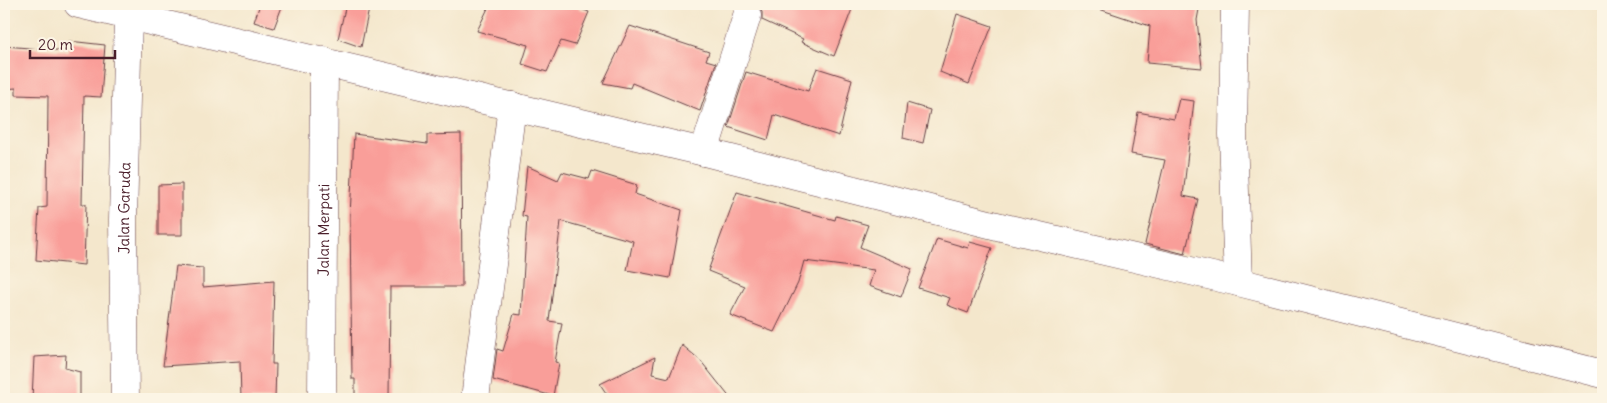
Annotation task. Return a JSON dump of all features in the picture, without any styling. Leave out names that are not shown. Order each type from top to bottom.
[{"type":"street","points":[[78,4],[704,152],[1001,227],[1238,282],[1603,374]]},
{"type":"street","points":[[1235,4],[1233,134],[1238,282]]},
{"type":"street","name":"Jalan Garuda","points":[[125,399],[123,220],[128,16]]},
{"type":"street","points":[[704,152],[747,16]]},
{"type":"street","name":"Jalan Merpati","points":[[322,399],[324,61]]},
{"type":"street","points":[[476,399],[512,106]]},
{"type":"building","points":[[260,4],[283,4],[274,28],[254,22]]},
{"type":"building","points":[[346,4],[370,4],[361,47],[338,39]]},
{"type":"building","points":[[490,4],[568,4],[589,12],[575,45],[561,41],[547,72],[522,64],[528,45],[477,31]]},
{"type":"building","points":[[756,4],[854,4],[834,56],[801,42],[803,39],[762,20],[762,12]]},
{"type":"building","points":[[1097,4],[1200,4],[1197,20],[1202,68],[1147,63],[1150,26],[1096,8]]},
{"type":"building","points":[[957,14],[992,26],[969,84],[940,72]]},
{"type":"building","points":[[630,26],[709,52],[706,60],[716,63],[700,111],[632,83],[630,88],[603,83]]},
{"type":"building","points":[[69,41],[105,45],[101,97],[84,96],[82,204],[86,204],[84,265],[36,260],[39,208],[47,207],[48,96],[16,95],[16,88],[4,89],[4,46],[68,51]]},
{"type":"building","points":[[817,68],[852,79],[839,136],[774,115],[768,140],[728,127],[746,72],[808,91]]},
{"type":"building","points":[[1179,99],[1194,101],[1183,196],[1198,199],[1185,254],[1145,244],[1165,160],[1131,154],[1138,112],[1174,119]]},
{"type":"building","points":[[907,103],[930,110],[923,143],[903,138]]},
{"type":"building","points":[[354,134],[427,144],[427,135],[461,134],[462,287],[390,287],[389,399],[355,399],[355,379],[352,379],[350,217]]},
{"type":"building","points":[[527,166],[558,180],[562,172],[589,179],[592,171],[637,185],[635,194],[682,210],[670,278],[627,270],[633,241],[561,221],[549,321],[562,323],[555,362],[559,363],[553,396],[493,380],[497,349],[503,351],[514,314],[521,315],[527,217],[522,216]]},
{"type":"building","points":[[182,184],[182,235],[158,235],[158,185]]},
{"type":"building","points":[[737,192],[835,220],[836,216],[868,225],[860,247],[912,269],[901,297],[869,286],[874,270],[804,261],[798,283],[774,332],[730,315],[745,286],[708,271]]},
{"type":"building","points":[[937,239],[968,248],[970,242],[992,248],[968,313],[947,305],[950,298],[918,288]]},
{"type":"building","points":[[176,266],[203,268],[203,287],[274,281],[272,364],[276,364],[275,399],[241,399],[240,361],[163,366]]},
{"type":"building","points":[[682,345],[700,360],[731,399],[610,399],[600,384],[655,357],[652,374],[669,378]]},
{"type":"building","points":[[66,355],[65,368],[80,372],[80,399],[32,399],[34,357]]}]
